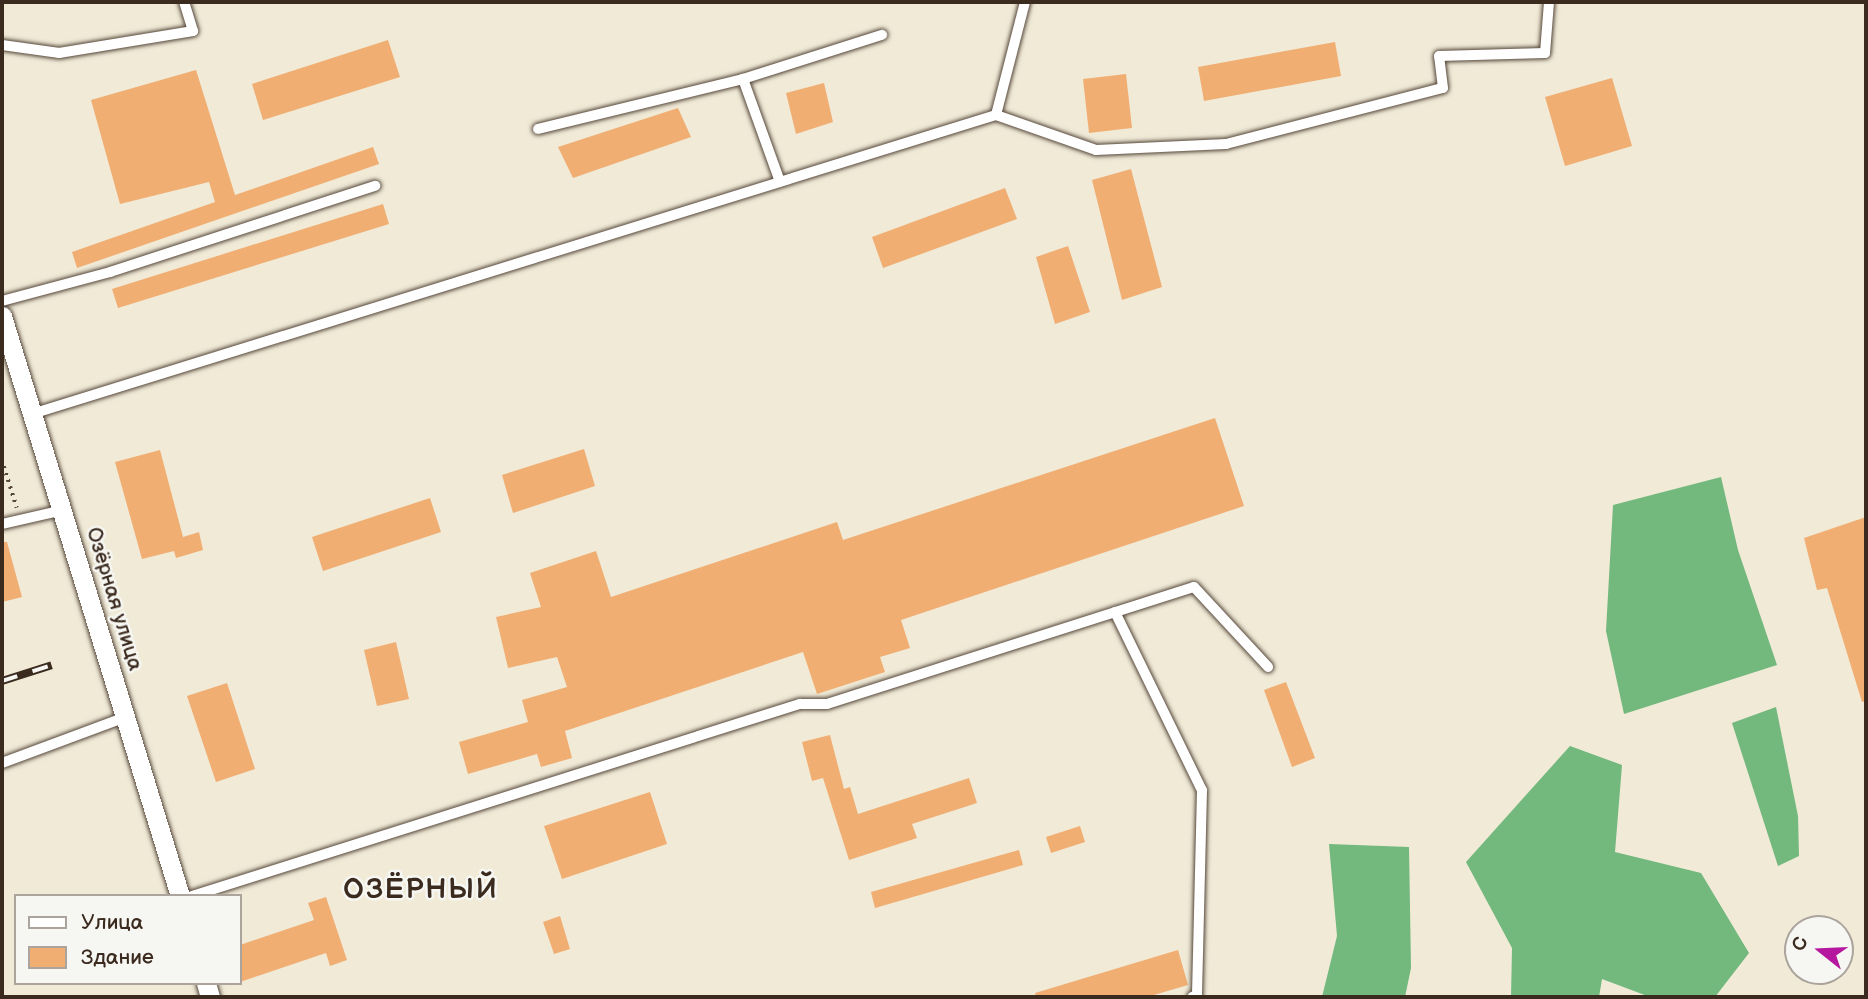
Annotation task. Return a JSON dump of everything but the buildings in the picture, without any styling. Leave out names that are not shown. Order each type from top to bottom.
[{"type":"street","name":"Озёрная улица","points":[[2,316],[35,413],[179,894]]},
{"type":"lane","points":[[2,45],[59,53],[193,31],[184,2]]},
{"type":"lane","points":[[996,115],[1025,2]]},
{"type":"lane","points":[[35,413],[996,115],[1096,150],[1226,144],[1443,88],[1440,56],[1545,53],[1549,2]]},
{"type":"lane","points":[[538,129],[743,79],[882,35]]},
{"type":"lane","points":[[743,79],[780,182]]},
{"type":"lane","points":[[2,301],[110,272],[375,186]]},
{"type":"lane","points":[[2,524],[64,509]]},
{"type":"lane","points":[[198,894],[800,704],[827,704],[1194,587],[1268,667]]},
{"type":"lane","points":[[1115,612],[1202,789],[1197,996],[1192,997]]},
{"type":"lane","points":[[2,763],[126,717]]},
{"type":"path","points":[[2,460],[20,518]]},
{"type":"green space","points":[[1721,477],[1738,550],[1777,665],[1624,714],[1606,631],[1613,505]]},
{"type":"green space","points":[[1776,707],[1798,816],[1799,856],[1778,866],[1732,723]]},
{"type":"green space","points":[[1570,746],[1622,765],[1615,852],[1701,873],[1749,953],[1715,997],[1650,997],[1602,979],[1599,997],[1511,997],[1512,948],[1466,862]]},
{"type":"green space","points":[[1329,844],[1409,847],[1411,968],[1405,997],[1322,997],[1337,936]]},
{"type":"railway","points":[[2,681],[52,665]]},
{"type":"district","name":"ОЗЁРНЫЙ","points":[[421,890]]}]
